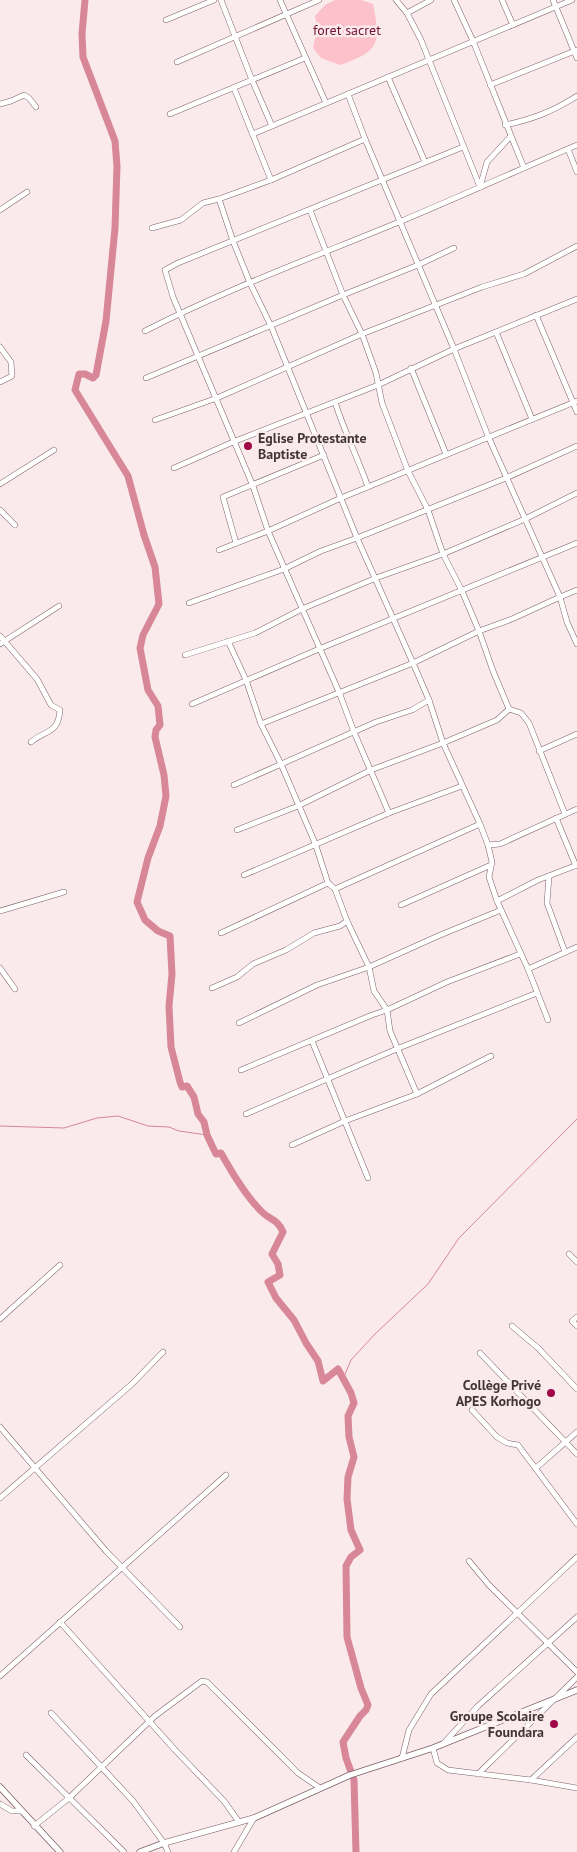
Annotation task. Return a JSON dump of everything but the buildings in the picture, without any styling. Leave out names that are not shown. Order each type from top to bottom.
[{"type":"street","points":[[166,20],[214,0]]},
{"type":"street","points":[[221,0],[234,37],[272,126]]},
{"type":"street","points":[[280,0],[326,103]]},
{"type":"street","points":[[176,62],[318,0]]},
{"type":"street","points":[[396,0],[407,13],[421,40],[480,187]]},
{"type":"street","points":[[407,13],[431,0]]},
{"type":"street","points":[[454,0],[473,41],[524,168]]},
{"type":"street","points":[[502,0],[513,25]]},
{"type":"street","points":[[553,0],[577,58]]},
{"type":"street","points":[[253,134],[572,0]]},
{"type":"street","points":[[490,85],[575,51]]},
{"type":"street","points":[[170,114],[305,58]]},
{"type":"street","points":[[388,77],[425,162]]},
{"type":"street","points":[[234,88],[271,180]]},
{"type":"street","points":[[348,94],[488,436],[560,596],[567,622],[577,644]]},
{"type":"street","points":[[0,104],[24,95],[36,107]]},
{"type":"street","points":[[506,125],[529,120],[554,111],[577,96]]},
{"type":"street","points":[[480,187],[487,162],[511,136]]},
{"type":"street","points":[[152,228],[181,220],[204,203],[219,200],[271,180],[365,139]]},
{"type":"street","points":[[146,331],[180,313],[326,250],[400,222],[577,146]]},
{"type":"street","points":[[389,813],[339,692],[284,570],[217,398],[172,297],[165,270],[178,263],[463,147]]},
{"type":"street","points":[[568,149],[577,172]]},
{"type":"street","points":[[0,210],[27,192]]},
{"type":"street","points":[[219,200],[250,283],[271,326],[357,538],[413,663],[443,743],[480,824],[488,845],[491,865],[489,877],[497,901],[528,969],[548,1020]]},
{"type":"street","points":[[310,210],[343,295],[362,334],[376,373],[382,403],[408,471],[428,510],[443,554],[462,591],[509,709],[526,717],[566,814]]},
{"type":"street","points":[[155,420],[217,398],[362,334],[482,287],[524,274],[577,246]]},
{"type":"street","points":[[146,378],[418,265],[454,248]]},
{"type":"street","points":[[174,468],[233,442],[378,385],[454,349],[577,299]]},
{"type":"street","points":[[536,315],[575,402],[577,412]]},
{"type":"street","points":[[496,332],[532,419]]},
{"type":"street","points":[[0,347],[11,362],[12,376],[0,382]]},
{"type":"street","points":[[412,368],[446,454]]},
{"type":"street","points":[[335,402],[368,487]]},
{"type":"street","points":[[219,550],[268,531],[488,436],[575,402]]},
{"type":"street","points":[[189,603],[284,570],[321,550],[428,510],[577,446]]},
{"type":"street","points":[[0,484],[54,450]]},
{"type":"street","points":[[236,543],[223,498],[324,455]]},
{"type":"street","points":[[185,655],[255,632],[302,609],[376,578],[443,554],[525,519],[577,494]]},
{"type":"street","points":[[0,510],[15,525]]},
{"type":"street","points":[[192,704],[319,649],[577,543]]},
{"type":"street","points":[[261,724],[413,663],[479,631],[512,619],[577,590]]},
{"type":"street","points":[[2,642],[58,606]]},
{"type":"street","points":[[0,636],[2,642],[40,683],[51,705],[60,710],[58,723],[55,728],[40,735],[31,742]]},
{"type":"street","points":[[228,641],[246,680],[261,724],[281,764],[315,843],[328,883],[335,888],[347,921],[369,967],[374,992],[387,1010],[390,1031],[399,1048],[417,1094]]},
{"type":"street","points":[[234,785],[376,722],[412,710],[428,700]]},
{"type":"street","points":[[237,830],[298,806],[371,770],[497,720],[509,709]]},
{"type":"street","points":[[539,751],[577,734]]},
{"type":"street","points":[[244,875],[315,843],[462,786]]},
{"type":"street","points":[[488,845],[498,844],[577,809]]},
{"type":"street","points":[[497,901],[577,865],[556,818]]},
{"type":"street","points":[[335,888],[480,824]]},
{"type":"street","points":[[489,854],[494,851],[498,844]]},
{"type":"street","points":[[400,905],[491,865]]},
{"type":"street","points":[[549,876],[547,903],[566,952]]},
{"type":"street","points":[[221,933],[328,883]]},
{"type":"street","points":[[0,911],[64,892]]},
{"type":"street","points":[[239,1023],[317,986],[369,967],[501,910]]},
{"type":"street","points":[[212,988],[237,977],[253,964],[286,950],[314,933],[340,926],[347,921]]},
{"type":"street","points":[[528,969],[577,947]]},
{"type":"street","points":[[241,1070],[387,1010],[446,982],[520,954]]},
{"type":"street","points":[[0,968],[15,989]]},
{"type":"street","points":[[246,1114],[399,1048],[537,993]]},
{"type":"street","points":[[312,1041],[368,1178]]},
{"type":"street","points":[[292,1145],[344,1121],[417,1094],[491,1056]]},
{"type":"street","points":[[569,1254],[577,1262]]},
{"type":"street","points":[[0,1319],[60,1266]]},
{"type":"street","points":[[577,1317],[572,1321],[577,1326]]},
{"type":"street","points":[[512,1326],[538,1348],[577,1389]]},
{"type":"street","points":[[0,1498],[132,1384],[163,1352]]},
{"type":"street","points":[[480,1354],[577,1454]]},
{"type":"street","points":[[472,1410],[497,1437],[507,1443],[518,1445],[577,1524]]},
{"type":"street","points":[[0,1427],[100,1544],[180,1627]]},
{"type":"street","points":[[536,1468],[577,1432]]},
{"type":"street","points":[[0,1676],[226,1475]]},
{"type":"street","points":[[402,1758],[409,1730],[431,1694],[577,1557]]},
{"type":"street","points":[[469,1560],[489,1585],[577,1672]]},
{"type":"street","points":[[442,1744],[478,1706],[577,1617]]},
{"type":"street","points":[[60,1622],[149,1722],[224,1801],[239,1822]]},
{"type":"street","points":[[478,1774],[577,1677]]},
{"type":"street","points":[[34,1826],[68,1798],[149,1722],[198,1682],[202,1681],[207,1682],[298,1773],[320,1788]]},
{"type":"street","points":[[140,1852],[164,1843],[254,1818],[352,1775],[433,1748],[577,1690]]},
{"type":"street","points":[[51,1713],[133,1801],[164,1843],[168,1852]]},
{"type":"street","points":[[530,1780],[577,1737]]},
{"type":"street","points":[[433,1748],[437,1763],[448,1770],[577,1788]]},
{"type":"street","points":[[26,1755],[124,1852]]},
{"type":"street","points":[[0,1787],[60,1852]]},
{"type":"street","points":[[0,1804],[12,1811],[21,1811]]},
{"type":"street","points":[[234,1852],[254,1818]]},
{"type":"green space","name":"foret sacret","points":[[335,0],[361,0],[373,4],[377,28],[377,37],[370,50],[340,65],[321,58],[313,48],[317,26],[315,16],[325,5]]},
{"type":"waterway","points":[[85,0],[82,34],[83,57],[115,141],[117,166],[115,228],[106,321],[96,375],[93,378],[85,374],[79,374],[75,390],[128,476],[155,567],[159,604],[143,635],[140,648],[148,690],[158,706],[160,725],[156,730],[155,737],[164,775],[166,796],[160,826],[148,858],[137,902],[145,920],[158,931],[170,936],[172,974],[169,1006],[171,1047],[182,1087],[187,1086],[194,1097],[198,1114],[204,1122],[207,1135],[216,1154],[221,1153],[250,1199],[264,1214],[281,1227],[283,1232],[272,1254],[278,1264],[280,1275],[268,1282],[276,1298],[294,1320],[318,1361],[323,1381],[338,1369],[351,1393],[354,1403],[348,1416],[349,1437],[354,1457],[348,1477],[347,1499],[351,1530],[360,1550],[351,1557],[346,1566],[347,1637],[361,1688],[368,1705],[343,1742],[346,1758],[354,1780],[356,1852]]},
{"type":"waterway","points":[[0,1126],[64,1128],[97,1118],[118,1116],[148,1126],[169,1127],[179,1131],[207,1135]]},
{"type":"waterway","points":[[343,1379],[351,1360],[375,1334],[428,1284],[459,1238],[577,1119]]},
{"type":"place","name":"Eglise Protestante Baptiste","points":[[248,446]]},
{"type":"place","name":"Collège Privé APES Korhogo","points":[[551,1393]]},
{"type":"place","name":"Groupe Scolaire Foundara","points":[[554,1724]]}]
